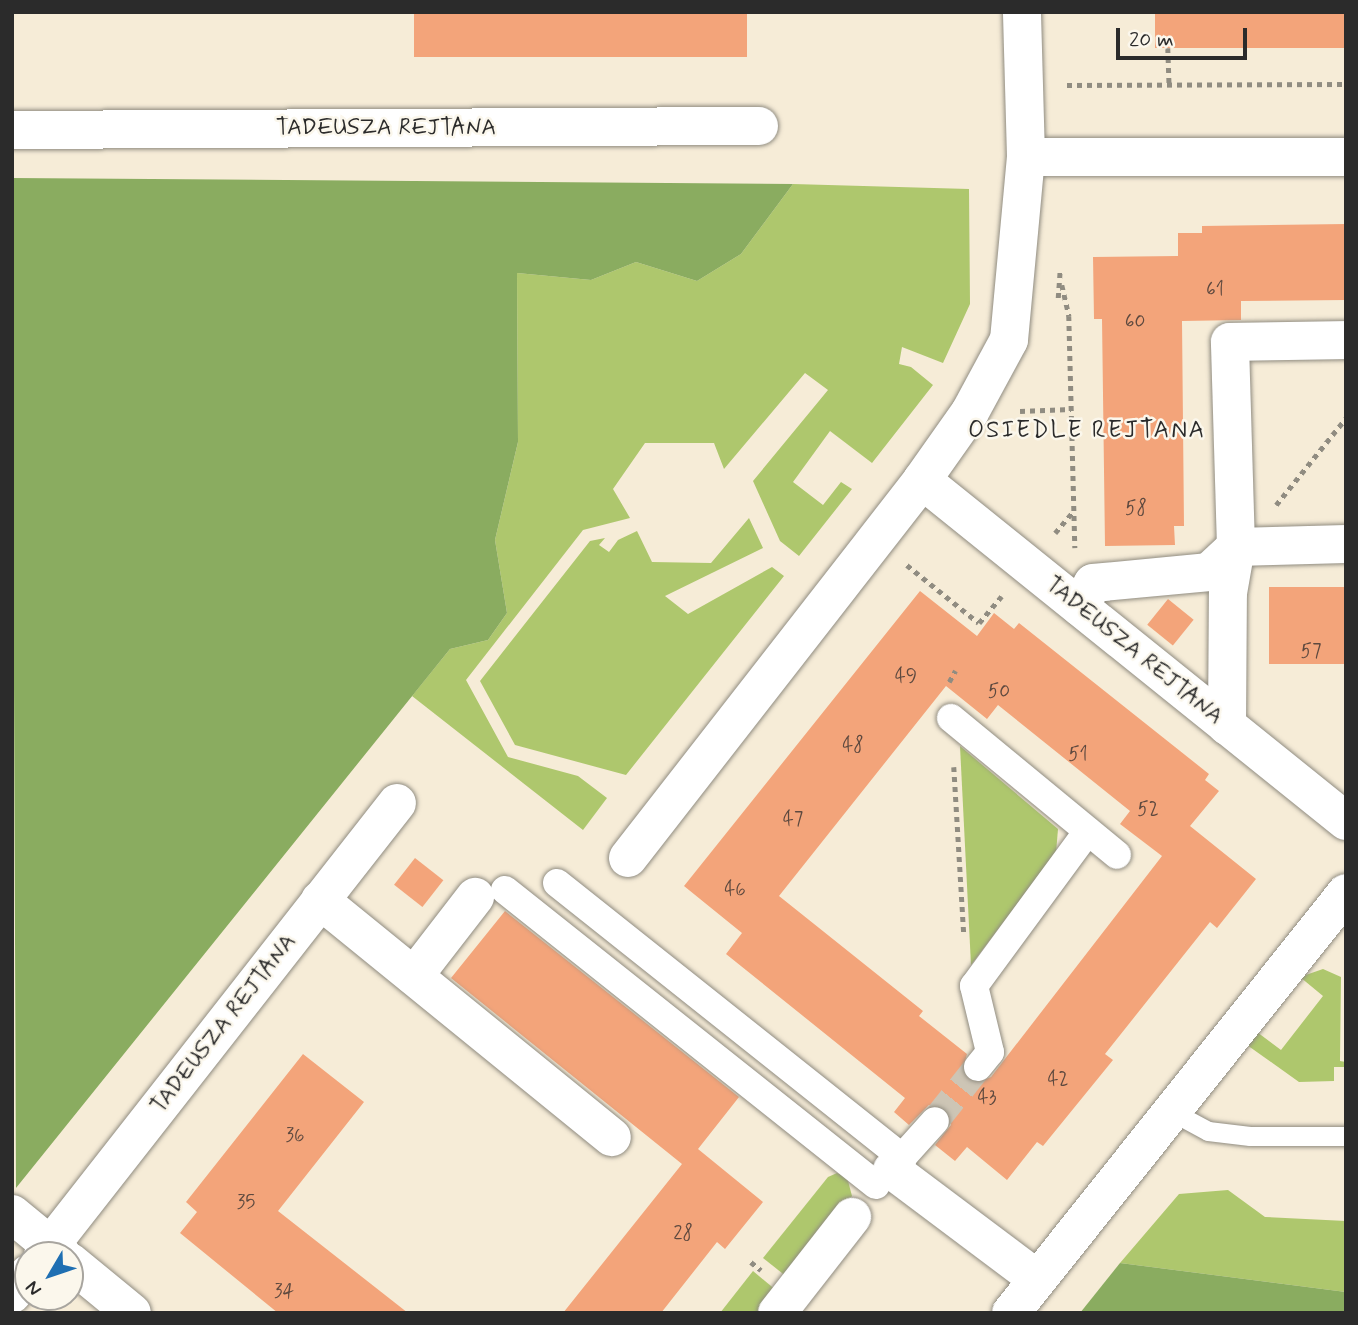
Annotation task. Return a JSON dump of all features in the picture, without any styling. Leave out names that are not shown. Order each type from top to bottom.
[{"type":"street","points":[[628,858],[922,481],[970,412],[1009,340],[1026,157],[1022,12]]},
{"type":"street","name":"TADEUSZA REJTANA","points":[[12,130],[759,126]]},
{"type":"street","points":[[1026,157],[1346,157]]},
{"type":"street","points":[[1227,726],[1228,593],[1240,547],[1230,342],[1346,340]]},
{"type":"street","name":"TADEUSZA REJTANA","points":[[922,481],[1086,595],[1227,726],[1346,821]]},
{"type":"street","points":[[1086,595],[1209,572],[1240,547],[1346,544]]},
{"type":"street","points":[[951,718],[1117,855]]},
{"type":"street","name":"TADEUSZA REJTANA","points":[[64,1241],[320,900],[397,803]]},
{"type":"street","points":[[978,1067],[990,1052],[974,986],[1088,831]]},
{"type":"street","points":[[557,883],[890,1171]]},
{"type":"street","points":[[414,976],[490,893],[890,1171],[1037,1279]]},
{"type":"street","points":[[320,900],[612,1137]]},
{"type":"street","points":[[1011,1313],[1169,1110],[1342,903]]},
{"type":"street","points":[[776,1313],[890,1171],[935,1121]]},
{"type":"street","points":[[12,1214],[36,1241]]},
{"type":"street","points":[[84,1280],[132,1313]]},
{"type":"lane","points":[[1169,1110],[1208,1131],[1250,1136],[1346,1136]]},
{"type":"path","points":[[1168,48],[1169,84]]},
{"type":"path","points":[[1056,85],[1346,84]]},
{"type":"path","points":[[1060,281],[1069,316],[1075,554],[1086,595]]},
{"type":"path","points":[[1020,411],[1071,408]]},
{"type":"path","points":[[1240,547],[1346,418]]},
{"type":"path","points":[[979,623],[984,627]]},
{"type":"path","points":[[955,671],[948,679],[966,974],[974,986]]},
{"type":"green space","points":[[12,178],[793,184],[741,254],[697,281],[636,262],[591,280],[517,273],[518,442],[495,540],[507,613],[488,640],[450,649],[16,1188]]},
{"type":"green space","points":[[793,184],[969,189],[970,304],[943,363],[902,347],[899,364],[911,367],[933,385],[872,463],[830,431],[793,482],[823,505],[841,482],[852,489],[799,556],[780,541],[753,481],[828,390],[805,373],[724,469],[714,443],[645,443],[613,489],[630,518],[583,530],[466,680],[508,757],[578,776],[607,798],[583,830],[412,696],[450,649],[488,640],[507,613],[495,540],[518,442],[517,273],[591,280],[636,262],[697,281],[741,254]]},
{"type":"green space","points":[[749,518],[763,548],[665,596],[688,614],[772,567],[784,576],[626,775],[515,745],[480,681],[590,541],[605,538],[599,545],[609,552],[618,540],[637,531],[652,562],[711,563]]},
{"type":"green space","points":[[960,746],[1058,829],[1056,853],[971,965]]},
{"type":"green space","points":[[1323,969],[1341,977],[1340,1061],[1346,1062],[1346,1067],[1334,1067],[1334,1081],[1299,1082],[1247,1045],[1257,1032],[1281,1050],[1323,996],[1300,977]]},
{"type":"green space","points":[[837,1173],[847,1177],[852,1196],[787,1277],[763,1258],[828,1177]]},
{"type":"green space","points":[[1228,1190],[1265,1217],[1346,1221],[1346,1292],[1120,1263],[1179,1194]]},
{"type":"green space","points":[[1120,1263],[1346,1292],[1346,1313],[1080,1313]]},
{"type":"green space","points":[[753,1271],[777,1291],[760,1313],[720,1313]]},
{"type":"building","points":[[414,12],[747,12],[747,57],[414,57]]},
{"type":"building","points":[[1155,12],[1346,12],[1346,48],[1155,48]]},
{"type":"building","points":[[1346,224],[1346,300],[1241,301],[1241,320],[1182,321],[1184,526],[1174,526],[1175,545],[1105,546],[1102,319],[1094,319],[1093,257],[1178,256],[1178,233],[1202,233],[1202,226]]},
{"type":"building","points":[[1269,587],[1346,587],[1346,664],[1269,664]]},
{"type":"building","points":[[920,591],[977,636],[994,613],[1014,629],[1019,623],[1209,774],[1205,780],[1219,791],[1190,826],[1256,879],[1217,928],[1210,922],[1105,1054],[1113,1060],[1043,1146],[1037,1142],[1007,1180],[967,1147],[955,1161],[935,1145],[951,1125],[946,1108],[929,1105],[909,1125],[894,1112],[905,1098],[726,954],[742,933],[684,886]],"holes":[[[946,686],[987,719],[998,705],[1130,811],[1120,824],[1162,856],[991,1077],[976,1083],[962,1072],[967,1054],[919,1016],[923,1011],[779,896]]]},
{"type":"building","points":[[1168,599],[1194,620],[1173,645],[1147,625]]},
{"type":"building","points":[[415,858],[443,880],[422,907],[394,885]]},
{"type":"building","points":[[505,911],[739,1097],[698,1149],[763,1202],[725,1249],[717,1242],[661,1313],[563,1313],[682,1164],[451,978]]},
{"type":"building","points":[[303,1054],[364,1102],[278,1211],[408,1313],[278,1313],[180,1233],[197,1212],[186,1202]]},
{"type":"tunnel","points":[[935,1121],[978,1067]]},
{"type":"district","name":"OSIEDLE REJTANA","points":[[1087,431]]}]
